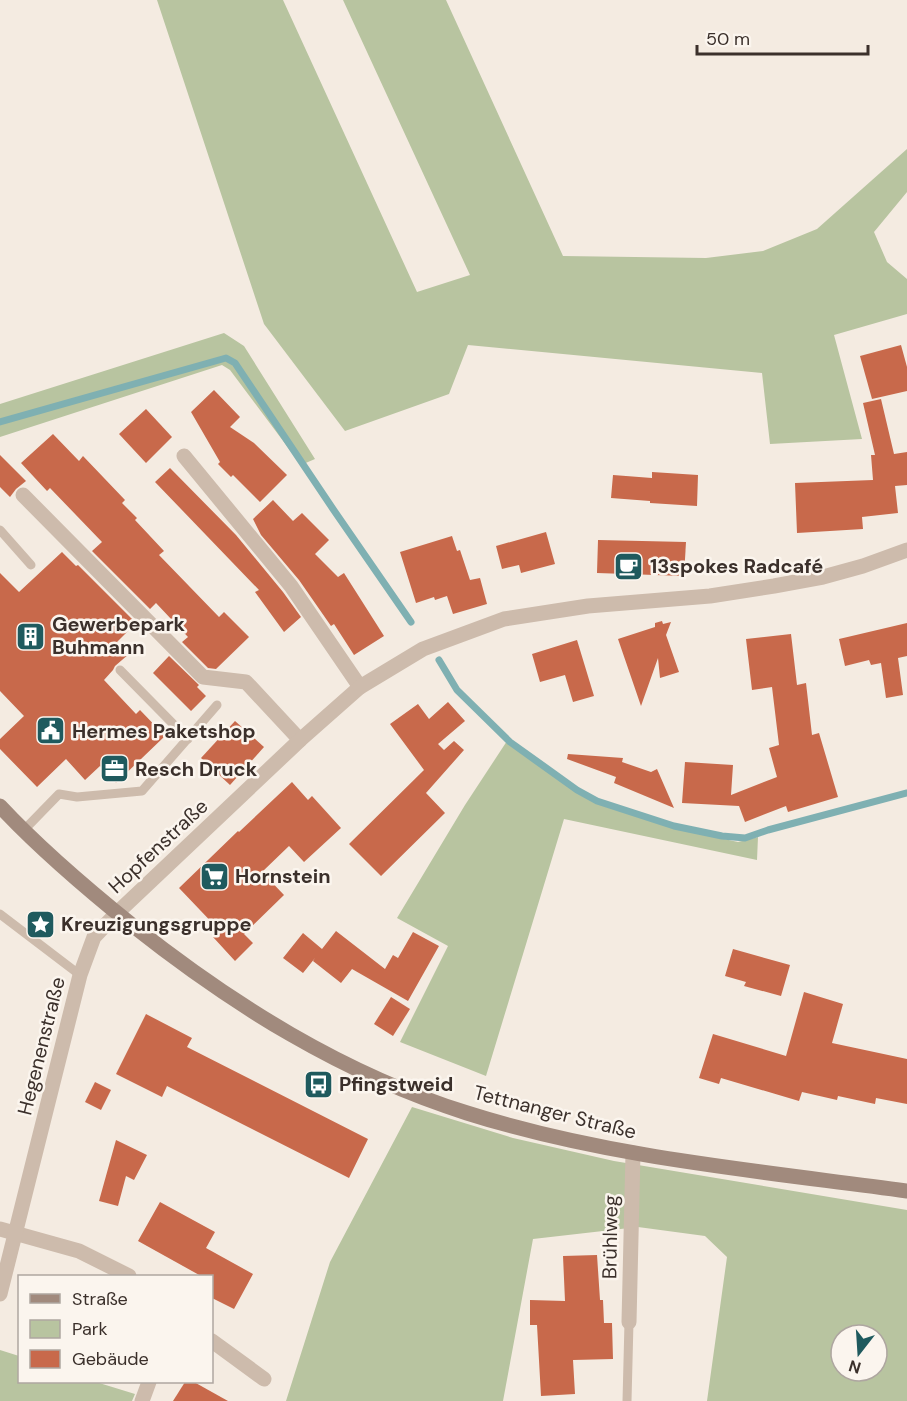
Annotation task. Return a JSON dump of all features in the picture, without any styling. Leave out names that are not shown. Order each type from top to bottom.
[{"type":"main road","name":"Tettnanger Straße","points":[[0,806],[23,831],[117,913],[171,955],[228,996],[298,1040],[338,1060],[466,1113],[575,1142],[633,1153],[907,1191]]},
{"type":"street","points":[[184,456],[291,586],[360,687]]},
{"type":"street","points":[[23,495],[203,677],[246,682],[300,740]]},
{"type":"street","name":"Hopfenstraße","points":[[117,913],[300,740],[360,687],[423,649],[504,619],[588,606],[710,596],[774,586],[823,577],[907,550]]},
{"type":"street","name":"Hegenenstraße","points":[[0,1294],[7,1231],[80,975],[94,938],[117,913]]},
{"type":"street","name":"Brühlweg","points":[[629,1322],[633,1153]]},
{"type":"street","points":[[7,1231],[79,1251],[127,1275]]},
{"type":"street","points":[[213,1342],[264,1379]]},
{"type":"street","points":[[142,1401],[149,1383]]},
{"type":"lane","points":[[0,530],[31,565]]},
{"type":"lane","points":[[120,670],[188,739]]},
{"type":"lane","points":[[23,831],[59,794],[77,797],[142,791],[217,705]]},
{"type":"lane","points":[[0,914],[80,975]]},
{"type":"lane","points":[[627,1401],[629,1322]]},
{"type":"green space","points":[[157,0],[283,0],[417,292],[470,275],[343,0],[446,0],[563,256],[706,258],[763,251],[817,229],[907,149],[907,192],[874,232],[887,262],[907,279],[907,314],[834,335],[862,439],[770,444],[762,373],[468,345],[449,394],[345,431],[264,324]]},
{"type":"green space","points":[[224,333],[244,346],[315,459],[301,465],[230,370],[222,365],[0,437],[0,404]]},
{"type":"green space","points":[[507,741],[580,795],[617,810],[673,828],[738,842],[758,837],[757,860],[564,819],[486,1076],[400,1042],[448,946],[397,918],[465,805]]},
{"type":"green space","points":[[412,1107],[513,1138],[614,1161],[907,1210],[907,1401],[707,1401],[727,1257],[705,1236],[638,1227],[533,1239],[503,1401],[286,1401],[330,1262]]},
{"type":"green space","points":[[0,1350],[18,1356],[18,1383],[99,1383],[135,1394],[132,1401],[0,1401]]},
{"type":"building","points":[[901,345],[907,367],[907,391],[872,399],[860,356]]},
{"type":"building","points":[[214,390],[240,417],[230,427],[254,443],[287,475],[260,502],[233,475],[231,477],[218,464],[220,462],[191,412]]},
{"type":"building","points":[[881,399],[894,454],[907,452],[907,485],[895,486],[898,513],[862,517],[863,529],[797,533],[795,483],[873,480],[871,455],[875,455],[863,403]]},
{"type":"building","points":[[146,409],[172,437],[146,463],[119,434]]},
{"type":"building","points":[[53,434],[79,461],[83,456],[125,500],[122,503],[137,518],[135,520],[164,551],[159,555],[219,617],[224,612],[249,637],[216,669],[208,668],[182,642],[188,637],[156,603],[150,609],[92,551],[102,542],[50,488],[47,491],[21,463]]},
{"type":"building","points":[[0,455],[26,481],[10,497],[0,487]]},
{"type":"building","points":[[170,468],[236,535],[301,617],[284,632],[255,592],[259,590],[155,482]]},
{"type":"building","points":[[652,472],[698,475],[697,506],[611,498],[613,475],[652,478]]},
{"type":"building","points":[[273,500],[293,521],[302,513],[329,540],[315,554],[338,577],[344,573],[384,636],[354,655],[334,624],[331,626],[299,580],[261,535],[253,519]]},
{"type":"building","points":[[546,532],[555,564],[521,573],[519,565],[502,569],[496,546]]},
{"type":"building","points":[[452,536],[457,551],[460,550],[470,580],[480,578],[487,604],[453,614],[447,596],[435,600],[434,597],[416,603],[400,552]]},
{"type":"building","points":[[598,540],[686,542],[684,576],[597,573]]},
{"type":"building","name":"Gewerbepark Buhmann","points":[[62,552],[136,623],[117,642],[129,654],[104,680],[136,714],[140,710],[165,736],[116,783],[100,766],[85,780],[66,759],[37,787],[0,749],[0,739],[24,716],[0,691],[0,573],[19,592]]},
{"type":"building","points":[[662,621],[663,624],[671,622],[666,635],[679,672],[660,678],[658,658],[641,706],[618,639],[655,627],[655,623]]},
{"type":"building","points":[[907,623],[907,656],[898,658],[903,695],[886,698],[881,663],[871,665],[869,660],[845,666],[839,639]]},
{"type":"building","points":[[791,634],[797,685],[806,683],[812,735],[819,733],[838,797],[788,812],[786,806],[745,822],[739,806],[682,803],[685,762],[733,765],[731,795],[777,777],[769,748],[779,745],[772,687],[752,690],[746,639]]},
{"type":"building","points":[[577,640],[594,696],[573,702],[565,675],[540,682],[532,654]]},
{"type":"building","points":[[169,656],[199,685],[197,687],[206,696],[191,711],[153,673]]},
{"type":"building","points":[[448,702],[465,721],[438,744],[444,750],[454,741],[464,750],[426,793],[445,813],[381,876],[349,844],[424,770],[390,724],[418,704],[429,719]]},
{"type":"building","points":[[235,721],[264,747],[230,785],[201,758]]},
{"type":"building","points":[[568,754],[623,758],[622,762],[651,772],[657,769],[674,808],[614,783],[616,777],[567,759]]},
{"type":"building","points":[[292,782],[308,800],[312,796],[341,828],[304,862],[289,846],[262,872],[284,895],[244,934],[253,943],[235,961],[213,937],[220,931],[179,888]]},
{"type":"building","points":[[336,931],[385,969],[393,955],[398,958],[413,932],[439,946],[408,1001],[352,969],[341,983],[313,961],[315,958],[303,973],[283,958],[303,933],[322,949]]},
{"type":"building","points":[[733,949],[790,965],[781,996],[744,986],[746,982],[725,976]]},
{"type":"building","points":[[804,992],[843,1004],[832,1043],[907,1059],[907,1104],[876,1098],[875,1104],[838,1096],[837,1100],[802,1092],[799,1101],[721,1078],[719,1084],[699,1078],[713,1034],[786,1056]]},
{"type":"building","points":[[391,997],[410,1009],[393,1036],[374,1024]]},
{"type":"building","points":[[146,1014],[192,1038],[187,1047],[368,1139],[349,1178],[167,1086],[162,1097],[116,1074]]},
{"type":"building","points":[[95,1082],[111,1090],[101,1110],[85,1102]]},
{"type":"building","points":[[116,1140],[147,1155],[134,1180],[126,1176],[118,1206],[99,1201]]},
{"type":"building","points":[[160,1202],[215,1232],[206,1248],[253,1274],[234,1309],[213,1298],[213,1275],[199,1275],[138,1241]]},
{"type":"building","points":[[597,1255],[604,1323],[612,1323],[613,1359],[573,1360],[575,1394],[541,1396],[537,1325],[530,1325],[530,1300],[565,1301],[563,1256]]},
{"type":"building","points":[[184,1383],[196,1383],[228,1401],[173,1401]]},
{"type":"waterway","points":[[0,422],[226,358],[235,363],[411,622]]},
{"type":"waterway","points":[[439,660],[457,690],[510,742],[577,790],[597,801],[674,826],[722,836],[745,838],[907,793]]},
{"type":"place","name":"13spokes Radcafé","points":[[629,566]]},
{"type":"place","name":"Gewerbepark Buhmann","points":[[31,636]]},
{"type":"place","name":"Hermes Paketshop","points":[[51,731]]},
{"type":"place","name":"Resch Druck","points":[[114,769]]},
{"type":"place","name":"Hornstein","points":[[214,876]]},
{"type":"place","name":"Kreuzigungsgruppe","points":[[40,924]]},
{"type":"place","name":"Pfingstweid","points":[[318,1084]]}]
